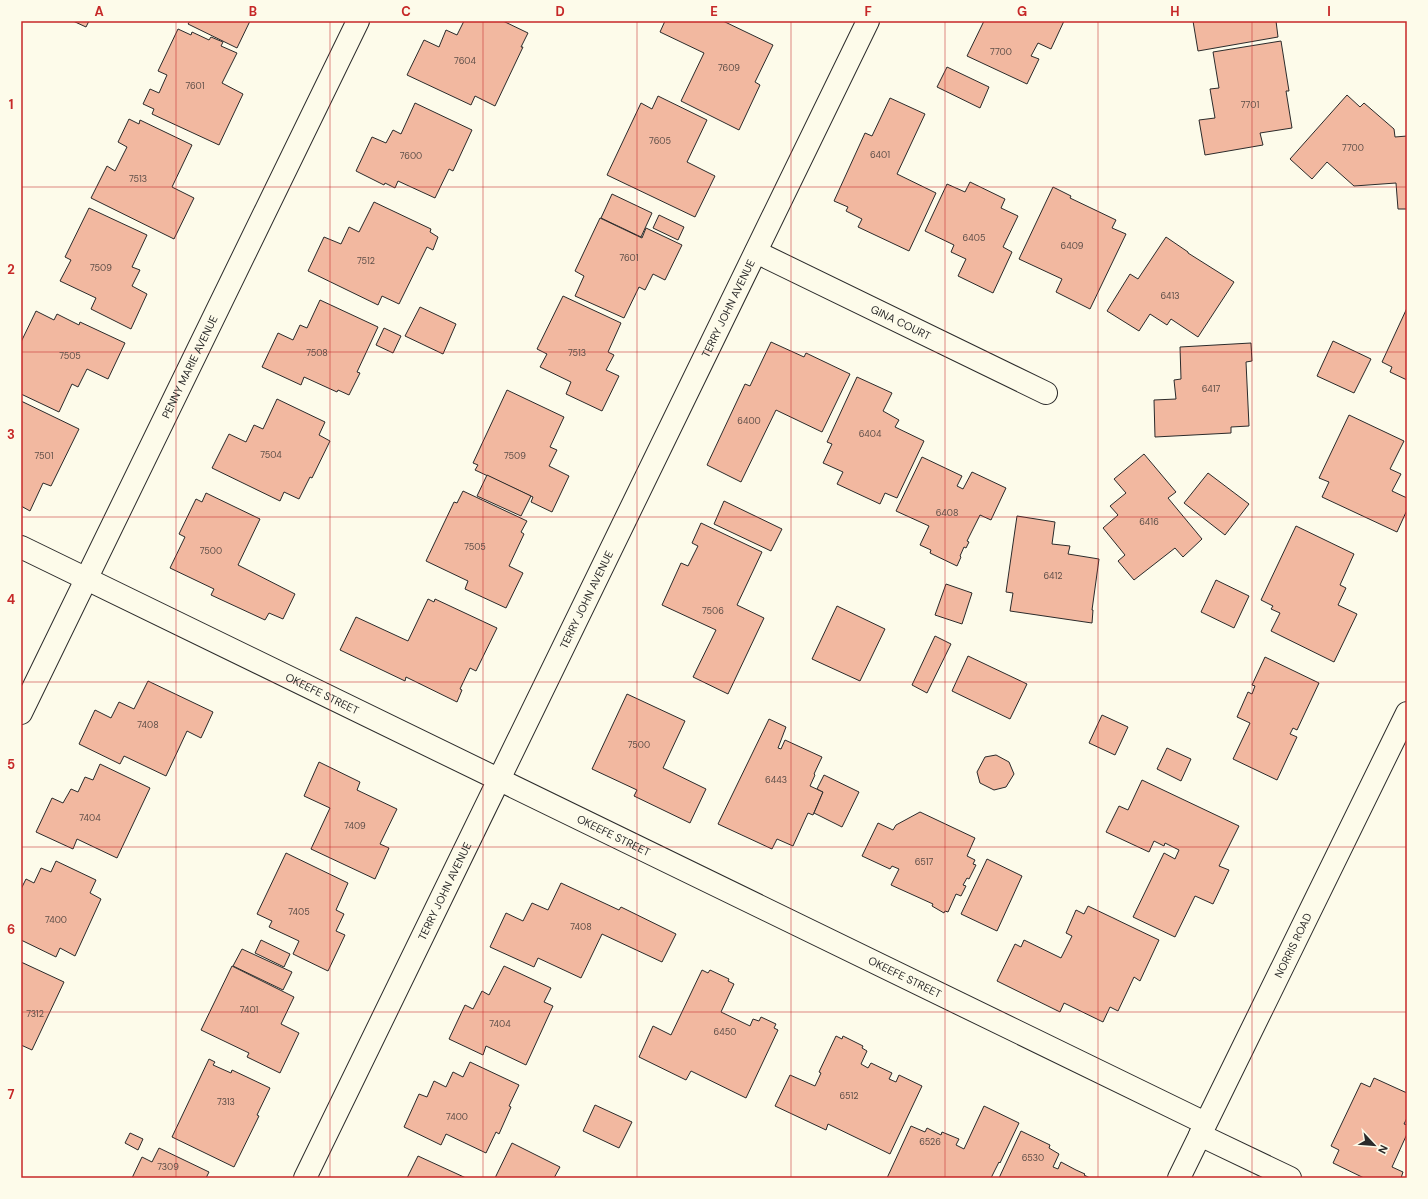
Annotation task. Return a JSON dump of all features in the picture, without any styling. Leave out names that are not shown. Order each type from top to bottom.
[{"type":"street","name":"PENNY MARIE AVENUE","points":[[21,713],[358,21]]},
{"type":"street","name":"TERRY JOHN AVENUE","points":[[305,1178],[756,252],[864,23]]},
{"type":"street","name":"GINA COURT","points":[[756,252],[1046,394]]},
{"type":"street","name":"OKEEFE STREET","points":[[21,547],[499,780],[1203,1129],[1290,1178]]},
{"type":"street","name":"NORRIS ROAD","points":[[1179,1178],[1407,713]]},
{"type":"building","points":[[73,21],[89,21],[86,27]]},
{"type":"building","points":[[190,21],[250,21],[237,48],[188,24]]},
{"type":"building","points":[[464,21],[503,21],[528,33],[521,47],[523,47],[495,106],[475,96],[471,105],[407,75],[424,40],[439,47],[446,30],[457,35]]},
{"type":"building","points":[[665,21],[723,21],[773,45],[755,82],[760,85],[739,130],[681,101],[704,53],[660,32]]},
{"type":"building","points":[[984,21],[1064,21],[1051,49],[1038,43],[1031,56],[1039,59],[1027,84],[967,56]]},
{"type":"building","points":[[1193,21],[1276,21],[1278,37],[1198,51]]},
{"type":"building","points":[[178,29],[191,35],[192,32],[209,40],[211,37],[223,42],[221,46],[237,53],[222,83],[243,94],[219,145],[152,114],[154,109],[143,104],[150,89],[159,93],[167,75],[158,71]]},
{"type":"building","points":[[1281,41],[1289,91],[1286,91],[1292,128],[1260,133],[1263,145],[1205,155],[1199,120],[1215,118],[1210,89],[1219,88],[1213,52]]},
{"type":"building","points":[[947,67],[989,87],[980,108],[937,87]]},
{"type":"building","points":[[1347,95],[1360,107],[1364,103],[1394,129],[1395,137],[1407,136],[1407,209],[1398,209],[1396,183],[1354,186],[1327,162],[1312,179],[1290,159]]},
{"type":"building","points":[[658,96],[707,120],[687,162],[715,176],[695,217],[607,175],[641,103],[652,109]]},
{"type":"building","points":[[890,98],[925,114],[897,174],[936,193],[909,251],[858,227],[862,219],[846,211],[848,207],[834,201],[865,133],[872,136]]},
{"type":"building","points":[[415,103],[472,130],[453,171],[449,169],[435,198],[398,181],[395,188],[385,183],[384,185],[356,171],[372,137],[386,143],[393,130],[401,134]]},
{"type":"building","points":[[129,119],[139,124],[140,120],[192,145],[172,187],[194,198],[174,239],[91,198],[107,166],[115,171],[127,147],[118,142]]},
{"type":"building","points":[[970,182],[1005,199],[1001,208],[1018,216],[1003,247],[1012,252],[993,293],[958,276],[966,259],[951,252],[954,245],[925,231],[947,184],[965,192]]},
{"type":"building","points":[[1053,187],[1071,196],[1070,198],[1116,220],[1112,228],[1126,234],[1090,309],[1056,292],[1062,279],[1019,259]]},
{"type":"building","points":[[612,194],[652,213],[641,237],[601,218]]},
{"type":"building","points":[[374,202],[431,229],[430,232],[438,237],[433,250],[427,247],[399,304],[382,296],[378,305],[308,271],[324,237],[341,244],[349,227],[359,232]]},
{"type":"building","points":[[89,208],[147,235],[132,267],[140,270],[132,286],[147,294],[131,329],[91,309],[96,298],[60,281],[71,260],[65,257]]},
{"type":"building","points":[[659,215],[684,227],[678,240],[653,228]]},
{"type":"building","points":[[600,218],[642,238],[646,228],[682,245],[665,280],[653,274],[645,290],[639,287],[624,318],[575,296],[584,276],[575,271]]},
{"type":"building","points":[[1166,237],[1188,253],[1234,282],[1198,337],[1171,319],[1167,325],[1150,314],[1139,331],[1107,311],[1130,274],[1138,279]]},
{"type":"building","points":[[563,296],[621,323],[608,352],[614,355],[606,370],[619,376],[602,411],[566,394],[571,382],[540,367],[547,354],[537,349]]},
{"type":"building","points":[[320,300],[378,327],[357,372],[360,373],[349,395],[338,390],[337,392],[304,377],[301,385],[262,367],[278,333],[293,340],[300,325],[307,328]]},
{"type":"building","points":[[420,307],[456,324],[443,354],[405,336]]},
{"type":"building","points":[[1407,308],[1407,380],[1390,372],[1392,367],[1382,362]]},
{"type":"building","points":[[36,311],[54,320],[57,314],[79,325],[80,322],[125,343],[108,379],[87,369],[78,387],[72,384],[59,412],[21,394],[21,342]]},
{"type":"building","points":[[384,328],[401,336],[393,353],[376,345]]},
{"type":"building","points":[[1333,341],[1371,359],[1354,393],[1317,376]]},
{"type":"building","points":[[771,342],[804,357],[806,353],[850,374],[822,432],[776,410],[741,482],[707,465],[745,384],[750,386]]},
{"type":"building","points":[[1251,343],[1252,361],[1246,362],[1249,426],[1231,427],[1231,433],[1155,437],[1154,400],[1176,399],[1174,380],[1181,379],[1180,347]]},
{"type":"building","points":[[857,377],[892,393],[883,411],[899,420],[895,427],[924,441],[897,498],[885,493],[880,504],[837,484],[843,472],[823,463],[832,444],[827,442]]},
{"type":"building","points":[[507,390],[564,417],[550,447],[557,450],[549,466],[569,476],[552,512],[531,502],[533,497],[475,470],[478,465],[473,463]]},
{"type":"building","points":[[277,399],[325,422],[319,435],[330,441],[312,478],[310,477],[299,499],[284,492],[280,501],[212,468],[229,434],[246,442],[254,425],[263,429]]},
{"type":"building","points":[[21,401],[79,429],[51,486],[43,483],[30,511],[21,506]]},
{"type":"building","points":[[1349,415],[1404,441],[1390,469],[1401,474],[1392,491],[1407,498],[1407,510],[1397,532],[1322,497],[1329,482],[1319,478]]},
{"type":"building","points":[[1144,454],[1176,492],[1168,498],[1202,539],[1183,557],[1175,548],[1134,580],[1118,561],[1125,555],[1103,528],[1118,515],[1110,506],[1126,493],[1114,479]]},
{"type":"building","points":[[922,457],[962,476],[957,486],[963,489],[972,472],[1006,488],[991,520],[980,515],[967,541],[969,542],[966,548],[964,547],[957,566],[930,553],[931,550],[920,545],[929,526],[896,511]]},
{"type":"building","points":[[1208,473],[1249,504],[1225,535],[1184,503]]},
{"type":"building","points":[[487,475],[531,496],[521,516],[477,496]]},
{"type":"building","points":[[463,491],[527,521],[521,532],[524,534],[509,566],[523,573],[506,608],[465,589],[468,581],[426,561],[454,502],[457,503]]},
{"type":"building","points":[[206,493],[260,519],[238,565],[295,594],[283,619],[269,613],[265,620],[211,595],[214,589],[170,568],[185,537],[179,534],[196,499],[202,502]]},
{"type":"building","points":[[724,501],[782,529],[771,551],[714,524]]},
{"type":"building","points":[[1017,516],[1055,522],[1052,544],[1070,546],[1068,554],[1099,559],[1092,610],[1092,623],[1010,611],[1013,593],[1006,592]]},
{"type":"building","points":[[701,523],[762,552],[737,605],[764,618],[728,694],[693,677],[716,630],[662,605],[681,563],[688,566],[698,546],[692,543]]},
{"type":"building","points":[[1296,526],[1354,554],[1340,585],[1346,588],[1338,605],[1357,614],[1334,662],[1271,631],[1280,613],[1271,609],[1273,606],[1261,600]]},
{"type":"building","points":[[1216,580],[1249,596],[1234,628],[1201,612]]},
{"type":"building","points":[[946,584],[972,593],[962,624],[935,615]]},
{"type":"building","points":[[428,599],[434,602],[435,599],[497,628],[476,671],[470,668],[460,689],[462,690],[457,702],[406,677],[405,681],[340,650],[356,617],[408,641]]},
{"type":"building","points":[[837,606],[885,629],[860,681],[812,659]]},
{"type":"building","points":[[935,636],[951,644],[927,693],[912,685]]},
{"type":"building","points":[[968,656],[1027,684],[1010,719],[952,691]]},
{"type":"building","points":[[1265,657],[1319,683],[1297,730],[1293,728],[1290,734],[1297,737],[1277,780],[1233,759],[1250,723],[1237,717],[1248,692],[1252,694],[1255,686],[1252,685]]},
{"type":"building","points":[[148,681],[213,712],[201,738],[187,731],[166,776],[124,756],[120,764],[79,744],[95,710],[111,718],[119,702],[134,709]]},
{"type":"building","points":[[627,694],[685,721],[663,768],[706,789],[690,823],[634,796],[637,790],[592,769]]},
{"type":"building","points":[[1102,715],[1128,727],[1115,755],[1089,743]]},
{"type":"building","points":[[769,719],[786,727],[778,748],[781,749],[785,740],[822,757],[810,786],[823,792],[813,815],[808,813],[793,846],[777,839],[772,849],[718,824]]},
{"type":"building","points":[[1167,748],[1191,759],[1181,781],[1157,769]]},
{"type":"building","points":[[996,755],[1009,762],[1014,774],[1006,787],[994,790],[980,783],[977,772],[985,757]]},
{"type":"building","points":[[319,762],[360,782],[357,790],[397,809],[380,844],[389,848],[375,879],[311,849],[330,808],[304,796]]},
{"type":"building","points":[[100,764],[150,788],[117,858],[77,839],[73,849],[36,832],[52,798],[63,803],[71,789],[78,792],[85,777],[93,780]]},
{"type":"building","points":[[824,775],[859,792],[842,827],[814,813],[823,792],[817,789]]},
{"type":"building","points":[[1142,780],[1239,826],[1219,866],[1229,870],[1213,904],[1195,896],[1175,937],[1133,917],[1164,853],[1175,859],[1179,850],[1165,843],[1164,846],[1154,841],[1149,852],[1106,832],[1119,806],[1128,810]]},
{"type":"building","points":[[920,812],[975,838],[967,856],[975,860],[973,864],[976,865],[969,879],[967,878],[963,885],[966,886],[961,896],[956,894],[948,912],[945,911],[944,913],[932,906],[933,904],[891,885],[899,869],[892,866],[890,869],[862,856],[878,823],[893,830],[896,825]]},
{"type":"building","points":[[286,853],[348,883],[336,910],[344,914],[336,931],[345,935],[328,971],[293,954],[299,941],[269,927],[272,921],[257,914]]},
{"type":"building","points":[[987,859],[1022,876],[997,931],[961,914]]},
{"type":"building","points":[[56,861],[96,880],[90,893],[101,899],[75,956],[60,948],[56,957],[21,940],[21,889],[26,879],[34,883],[41,868],[51,872]]},
{"type":"building","points":[[561,883],[619,910],[621,907],[676,934],[662,962],[602,934],[581,978],[538,958],[534,967],[490,947],[506,913],[523,921],[532,903],[548,910]]},
{"type":"building","points":[[1088,906],[1159,940],[1140,981],[1134,977],[1118,1011],[1110,1007],[1103,1022],[1064,1003],[1060,1012],[997,981],[1015,944],[1021,947],[1024,940],[1061,958],[1072,936],[1066,933],[1076,910],[1084,914]]},
{"type":"building","points":[[261,940],[290,954],[284,967],[255,953]]},
{"type":"building","points":[[242,949],[292,972],[283,990],[233,966]]},
{"type":"building","points":[[21,962],[64,982],[32,1050],[21,1045]]},
{"type":"building","points":[[232,966],[294,997],[281,1024],[299,1033],[280,1073],[247,1057],[249,1053],[201,1030]]},
{"type":"building","points":[[504,966],[551,988],[544,1002],[553,1006],[526,1065],[486,1046],[483,1055],[449,1039],[465,1005],[473,1009],[482,991],[489,995]]},
{"type":"building","points":[[702,970],[708,973],[710,970],[729,979],[728,981],[734,984],[721,1012],[750,1026],[753,1019],[759,1021],[761,1017],[776,1024],[774,1028],[778,1030],[746,1098],[691,1071],[686,1080],[639,1057],[653,1026],[671,1035]]},
{"type":"building","points":[[836,1036],[842,1039],[843,1036],[863,1046],[862,1048],[867,1051],[861,1064],[868,1068],[871,1063],[892,1073],[889,1079],[896,1082],[899,1075],[922,1086],[890,1154],[828,1124],[826,1130],[775,1106],[790,1075],[815,1086],[821,1073],[819,1072]]},
{"type":"building","points":[[209,1059],[215,1062],[213,1065],[231,1073],[232,1070],[270,1088],[257,1115],[259,1116],[234,1167],[172,1137]]},
{"type":"building","points":[[470,1062],[519,1085],[509,1106],[511,1107],[499,1134],[496,1132],[486,1153],[446,1134],[441,1145],[404,1127],[419,1094],[427,1097],[434,1081],[446,1087],[453,1072],[463,1077]]},
{"type":"building","points":[[1374,1078],[1407,1093],[1407,1118],[1404,1124],[1407,1125],[1407,1134],[1392,1167],[1403,1172],[1401,1178],[1364,1178],[1333,1163],[1339,1150],[1331,1146],[1361,1083],[1370,1087]]},
{"type":"building","points":[[595,1105],[632,1122],[619,1148],[583,1131]]},
{"type":"building","points":[[984,1106],[1019,1123],[1000,1163],[999,1162],[991,1178],[887,1178],[911,1126],[925,1132],[927,1128],[941,1135],[942,1132],[959,1139],[956,1145],[964,1149]]},
{"type":"building","points":[[1021,1131],[1050,1145],[1049,1148],[1059,1154],[1053,1167],[1058,1169],[1061,1162],[1090,1178],[999,1178]]},
{"type":"building","points":[[130,1133],[143,1139],[138,1150],[125,1143]]},
{"type":"building","points":[[512,1143],[560,1167],[554,1178],[495,1178]]},
{"type":"building","points":[[159,1148],[209,1172],[206,1178],[132,1178],[142,1157],[152,1162]]},
{"type":"building","points":[[418,1156],[466,1178],[407,1178]]}]
